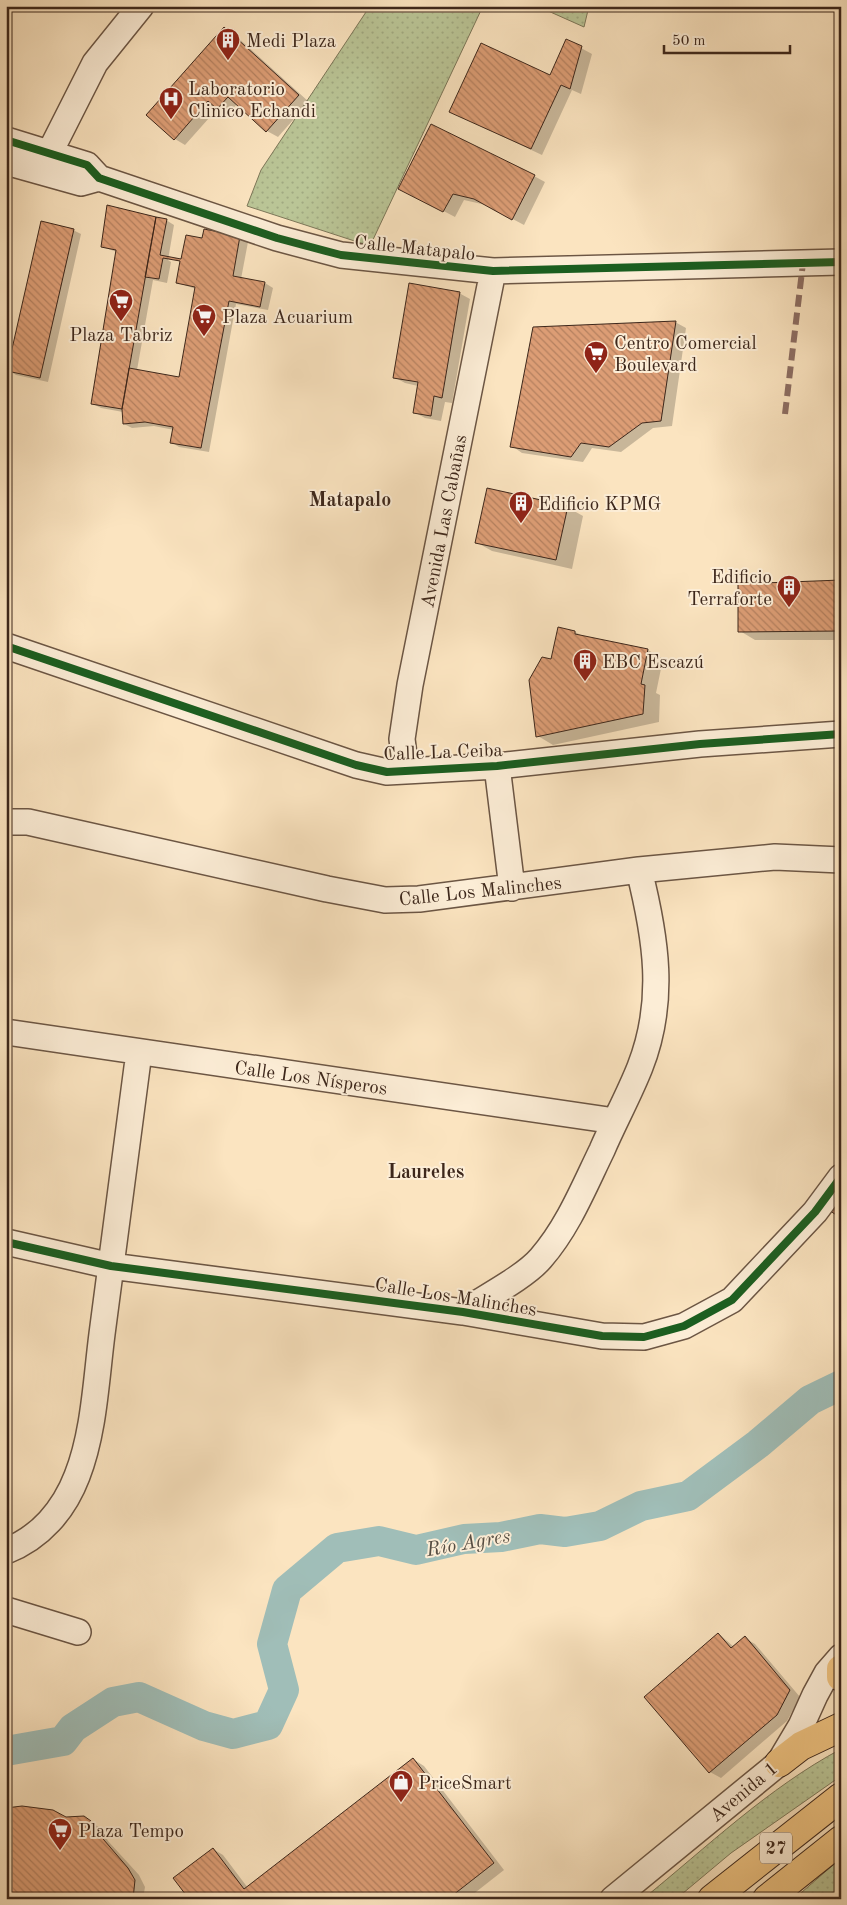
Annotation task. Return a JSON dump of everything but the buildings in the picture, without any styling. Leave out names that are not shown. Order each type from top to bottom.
[{"type":"highway","points":[[841,1669],[841,1677]]},
{"type":"highway","points":[[778,1763],[801,1746],[841,1727]]},
{"type":"highway","name":"27","points":[[712,1899],[841,1797]]},
{"type":"highway","name":"27","points":[[767,1899],[841,1840]]},
{"type":"street","points":[[49,154],[95,63],[141,6]]},
{"type":"street","name":"Calle Matapalo","points":[[6,140],[87,165],[99,178],[277,238],[341,255],[493,271],[841,262]]},
{"type":"street","name":"Calle Matapalo","points":[[6,162],[81,183],[99,178]]},
{"type":"street","name":"Avenida Las Cabañas","points":[[406,772],[402,739],[410,685],[493,271]]},
{"type":"street","name":"Calle La Ceiba","points":[[6,646],[356,765],[387,772],[497,766],[700,744],[841,734]]},
{"type":"street","points":[[497,766],[512,888]]},
{"type":"street","name":"Calle Los Malinches","points":[[6,822],[35,824],[327,889],[385,900],[420,899],[639,870],[775,857],[841,860]]},
{"type":"street","points":[[463,1312],[540,1260],[579,1199],[641,1067],[655,1013],[657,966],[651,918],[639,870]]},
{"type":"street","name":"Calle Los Nísperos","points":[[6,1032],[615,1121]]},
{"type":"street","points":[[6,1552],[30,1540],[52,1519],[68,1496],[77,1477],[90,1422],[139,1052]]},
{"type":"street","name":"Calle Los Malinches","points":[[6,1242],[111,1266],[463,1312],[602,1336],[644,1337],[684,1326],[732,1300],[815,1212],[841,1177]]},
{"type":"street","points":[[6,1610],[78,1632]]},
{"type":"street","name":"Avenida 1","points":[[613,1899],[778,1763],[797,1734],[827,1673],[841,1658]]},
{"type":"green space","points":[[370,6],[483,6],[370,246],[247,206],[261,170]]},
{"type":"green space","points":[[537,6],[589,6],[584,27]]},
{"type":"green space","points":[[841,1749],[841,1776],[731,1853],[676,1899],[643,1899],[763,1800]]},
{"type":"green space","points":[[841,1858],[841,1899],[794,1899]]},
{"type":"waterway","name":"Río Agres","points":[[6,1751],[63,1741],[73,1728],[113,1702],[139,1697],[204,1726],[233,1734],[268,1725],[284,1690],[272,1644],[287,1590],[337,1548],[379,1541],[416,1550],[464,1539],[501,1537],[540,1529],[565,1532],[600,1526],[641,1506],[688,1496],[758,1444],[810,1400],[841,1385]]},
{"type":"marked path","points":[[785,414],[803,263]]},
{"type":"cycle path","points":[[6,140],[87,165],[99,178],[277,238],[341,255],[493,271],[841,262]]},
{"type":"cycle path","points":[[6,646],[356,765],[387,772],[497,766],[700,744],[841,734]]},
{"type":"cycle path","points":[[6,1242],[111,1266],[463,1312],[602,1336],[644,1337],[684,1326],[732,1300],[815,1212],[841,1177]]},
{"type":"place","name":"Medi Plaza","points":[[228,61]]},
{"type":"place","name":"Laboratorio Clinico Echandi","points":[[171,120]]},
{"type":"place","name":"Plaza Tabriz","points":[[121,322]]},
{"type":"place","name":"Plaza Acuarium","points":[[204,337]]},
{"type":"place","name":"Centro Comercial Boulevard","points":[[596,374]]},
{"type":"place","name":"Edificio KPMG","points":[[521,524]]},
{"type":"place","name":"Edificio Terraforte","points":[[789,608]]},
{"type":"place","name":"EBC Escazú","points":[[585,682]]},
{"type":"place","name":"PriceSmart","points":[[401,1803]]},
{"type":"place","name":"Plaza Tempo","points":[[60,1851]]},
{"type":"district","name":"Matapalo","points":[[350,499]]},
{"type":"district","name":"Laureles","points":[[426,1171]]}]
